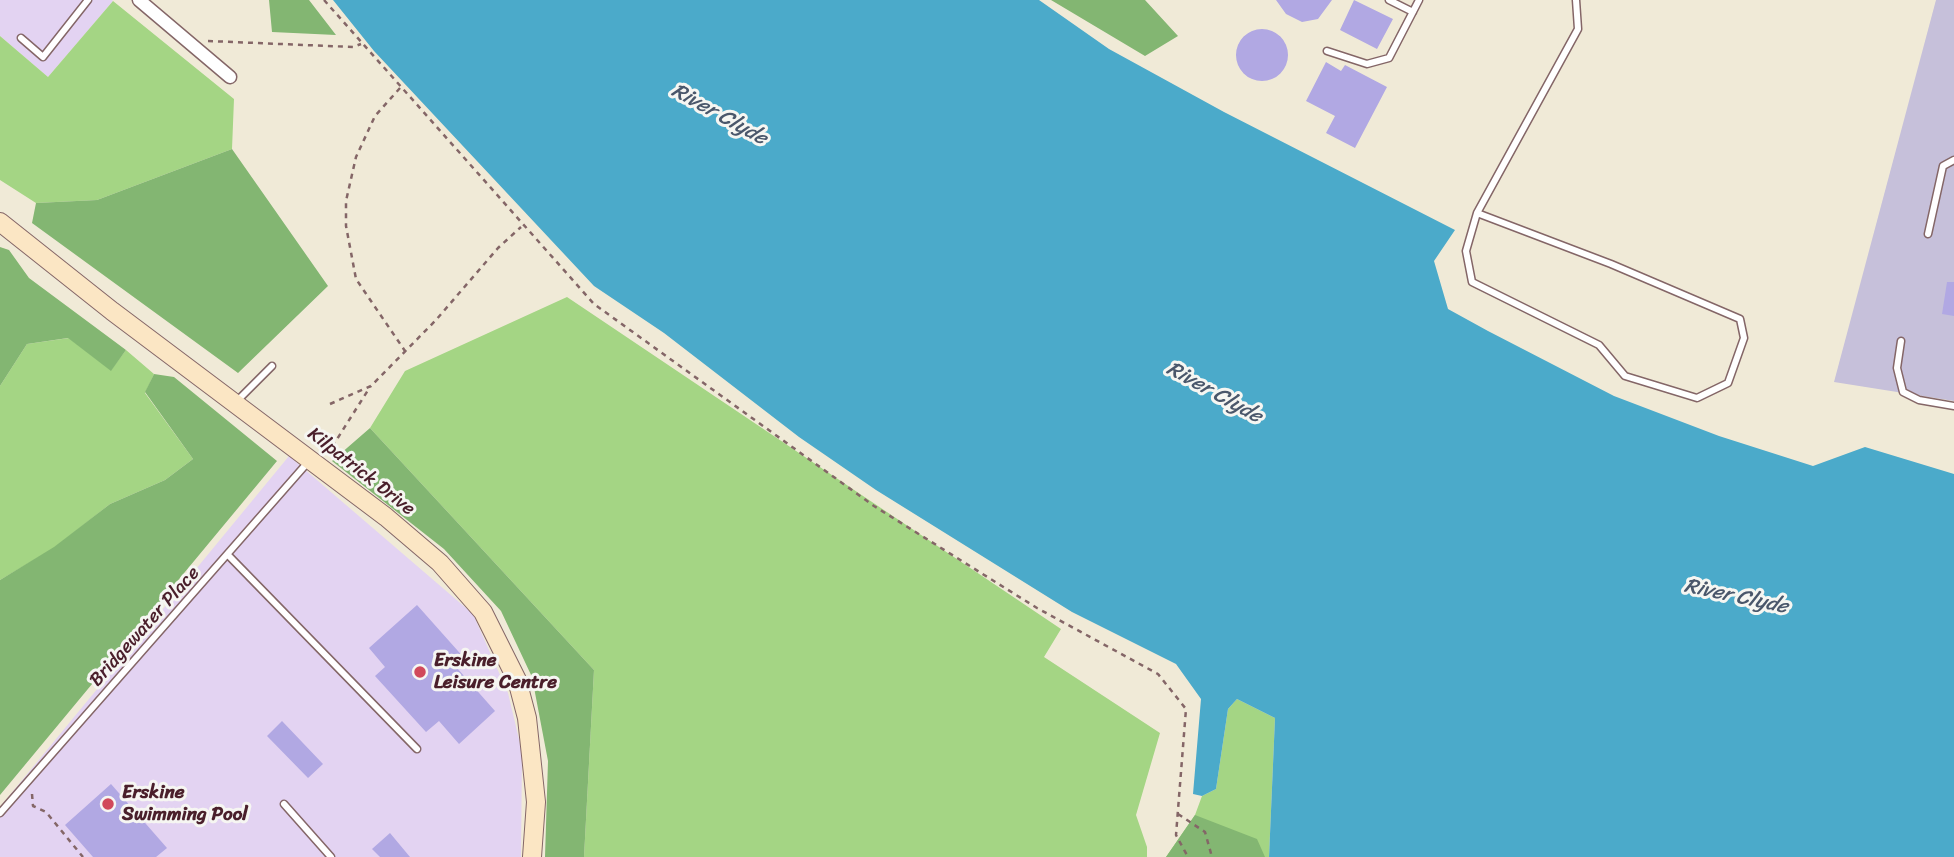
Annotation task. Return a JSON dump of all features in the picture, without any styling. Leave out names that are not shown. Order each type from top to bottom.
[{"type":"street","points":[[139,0],[230,77]]},
{"type":"street","name":"Kilpatrick Drive","points":[[0,222],[112,311],[386,517],[440,563],[483,611],[517,680],[533,756],[536,802],[533,857]]},
{"type":"lane","points":[[21,38],[43,57],[88,0]]},
{"type":"lane","points":[[1389,0],[1413,12]]},
{"type":"lane","points":[[1326,51],[1367,64],[1390,58],[1419,0]]},
{"type":"lane","points":[[1477,213],[1611,264],[1740,319],[1744,338],[1728,383],[1697,398],[1625,376],[1599,345],[1472,282],[1466,251],[1477,213],[1578,29],[1576,0]]},
{"type":"lane","points":[[1928,234],[1943,166],[1954,160]]},
{"type":"lane","points":[[1901,341],[1896,368],[1903,392],[1919,400],[1954,407]]},
{"type":"lane","points":[[236,402],[272,366]]},
{"type":"lane","name":"Bridgewater Place","points":[[0,813],[315,463]]},
{"type":"lane","points":[[229,556],[417,749]]},
{"type":"lane","points":[[284,804],[331,857]]},
{"type":"path","points":[[324,0],[522,227],[593,304],[874,506],[1037,608],[1157,674],[1186,709],[1177,835],[1188,857]]},
{"type":"path","points":[[196,48],[210,40],[353,47],[361,44]]},
{"type":"path","points":[[400,88],[375,116],[356,157],[346,201],[346,226],[356,279],[405,351]]},
{"type":"path","points":[[315,463],[371,386],[498,248],[522,227]]},
{"type":"path","points":[[330,404],[371,386]]},
{"type":"path","points":[[30,780],[33,806],[46,812],[83,857]]},
{"type":"path","points":[[1178,814],[1205,832],[1212,857]]},
{"type":"shaded area","points":[[0,0],[113,1],[48,77],[0,36]]},
{"type":"shaded area","points":[[1936,0],[1954,0],[1954,401],[1834,382]]},
{"type":"shaded area","points":[[289,456],[473,614],[508,693],[522,752],[521,857],[0,857],[0,807]]},
{"type":"green space","points":[[269,0],[309,0],[336,35],[272,32]]},
{"type":"green space","points":[[1051,0],[1145,0],[1178,36],[1145,56]]},
{"type":"green space","points":[[113,1],[234,99],[232,149],[97,200],[36,203],[0,180],[0,36],[48,77]]},
{"type":"green space","points":[[232,149],[328,286],[238,373],[32,223],[36,203],[97,200]]},
{"type":"green space","points":[[0,247],[9,250],[29,278],[126,350],[111,371],[68,338],[27,344],[0,386]]},
{"type":"green space","points":[[567,297],[1061,629],[1044,657],[1160,733],[1136,815],[1147,847],[1147,857],[584,857],[594,670],[370,428],[405,371]]},
{"type":"green space","points":[[69,338],[111,370],[126,350],[154,374],[145,393],[193,459],[165,480],[110,504],[54,548],[0,580],[0,386],[27,344]]},
{"type":"green space","points":[[154,374],[174,377],[277,461],[0,795],[0,580],[54,547],[110,504],[165,480],[193,459],[145,392]]},
{"type":"green space","points":[[370,428],[594,670],[584,857],[545,857],[548,761],[532,677],[501,611],[444,549],[332,461]]},
{"type":"green space","points":[[1237,699],[1275,718],[1269,857],[1166,857],[1195,815],[1202,796],[1216,789],[1228,709]]},
{"type":"green space","points":[[1195,815],[1257,839],[1265,857],[1166,857]]},
{"type":"water","name":"River Clyde","points":[[333,0],[1039,0],[1109,49],[1224,112],[1455,230],[1434,261],[1448,309],[1488,331],[1614,396],[1719,436],[1813,466],[1865,447],[1954,474],[1954,857],[1269,857],[1275,718],[1237,699],[1228,709],[1216,789],[1202,796],[1193,794],[1201,699],[1176,664],[1072,612],[876,490],[799,437],[664,333],[594,286],[374,51]]},
{"type":"building","points":[[1276,0],[1332,0],[1318,19],[1302,22],[1286,14]]},
{"type":"building","points":[[1354,0],[1393,19],[1377,49],[1340,30]]},
{"type":"building","points":[[1262,29],[1272,31],[1280,37],[1286,45],[1286,65],[1280,73],[1272,79],[1262,81],[1252,79],[1244,73],[1238,65],[1236,55],[1238,45],[1244,37],[1252,31]]},
{"type":"building","points":[[1326,62],[1341,71],[1345,65],[1387,87],[1355,148],[1326,133],[1335,116],[1306,101]]},
{"type":"building","points":[[1947,282],[1954,282],[1954,316],[1942,314]]},
{"type":"building","name":"Erskine Leisure Centre","points":[[417,605],[466,660],[457,668],[495,711],[459,744],[439,721],[426,732],[375,676],[385,667],[369,648]]},
{"type":"building","points":[[282,721],[323,764],[308,778],[267,736]]},
{"type":"building","name":"Erskine Swimming Pool","points":[[111,784],[167,848],[156,857],[93,857],[65,825]]},
{"type":"building","points":[[390,833],[410,857],[380,857],[372,849]]},
{"type":"place","name":"Erskine Leisure Centre","points":[[420,672]]},
{"type":"place","name":"Erskine Swimming Pool","points":[[108,804]]}]
